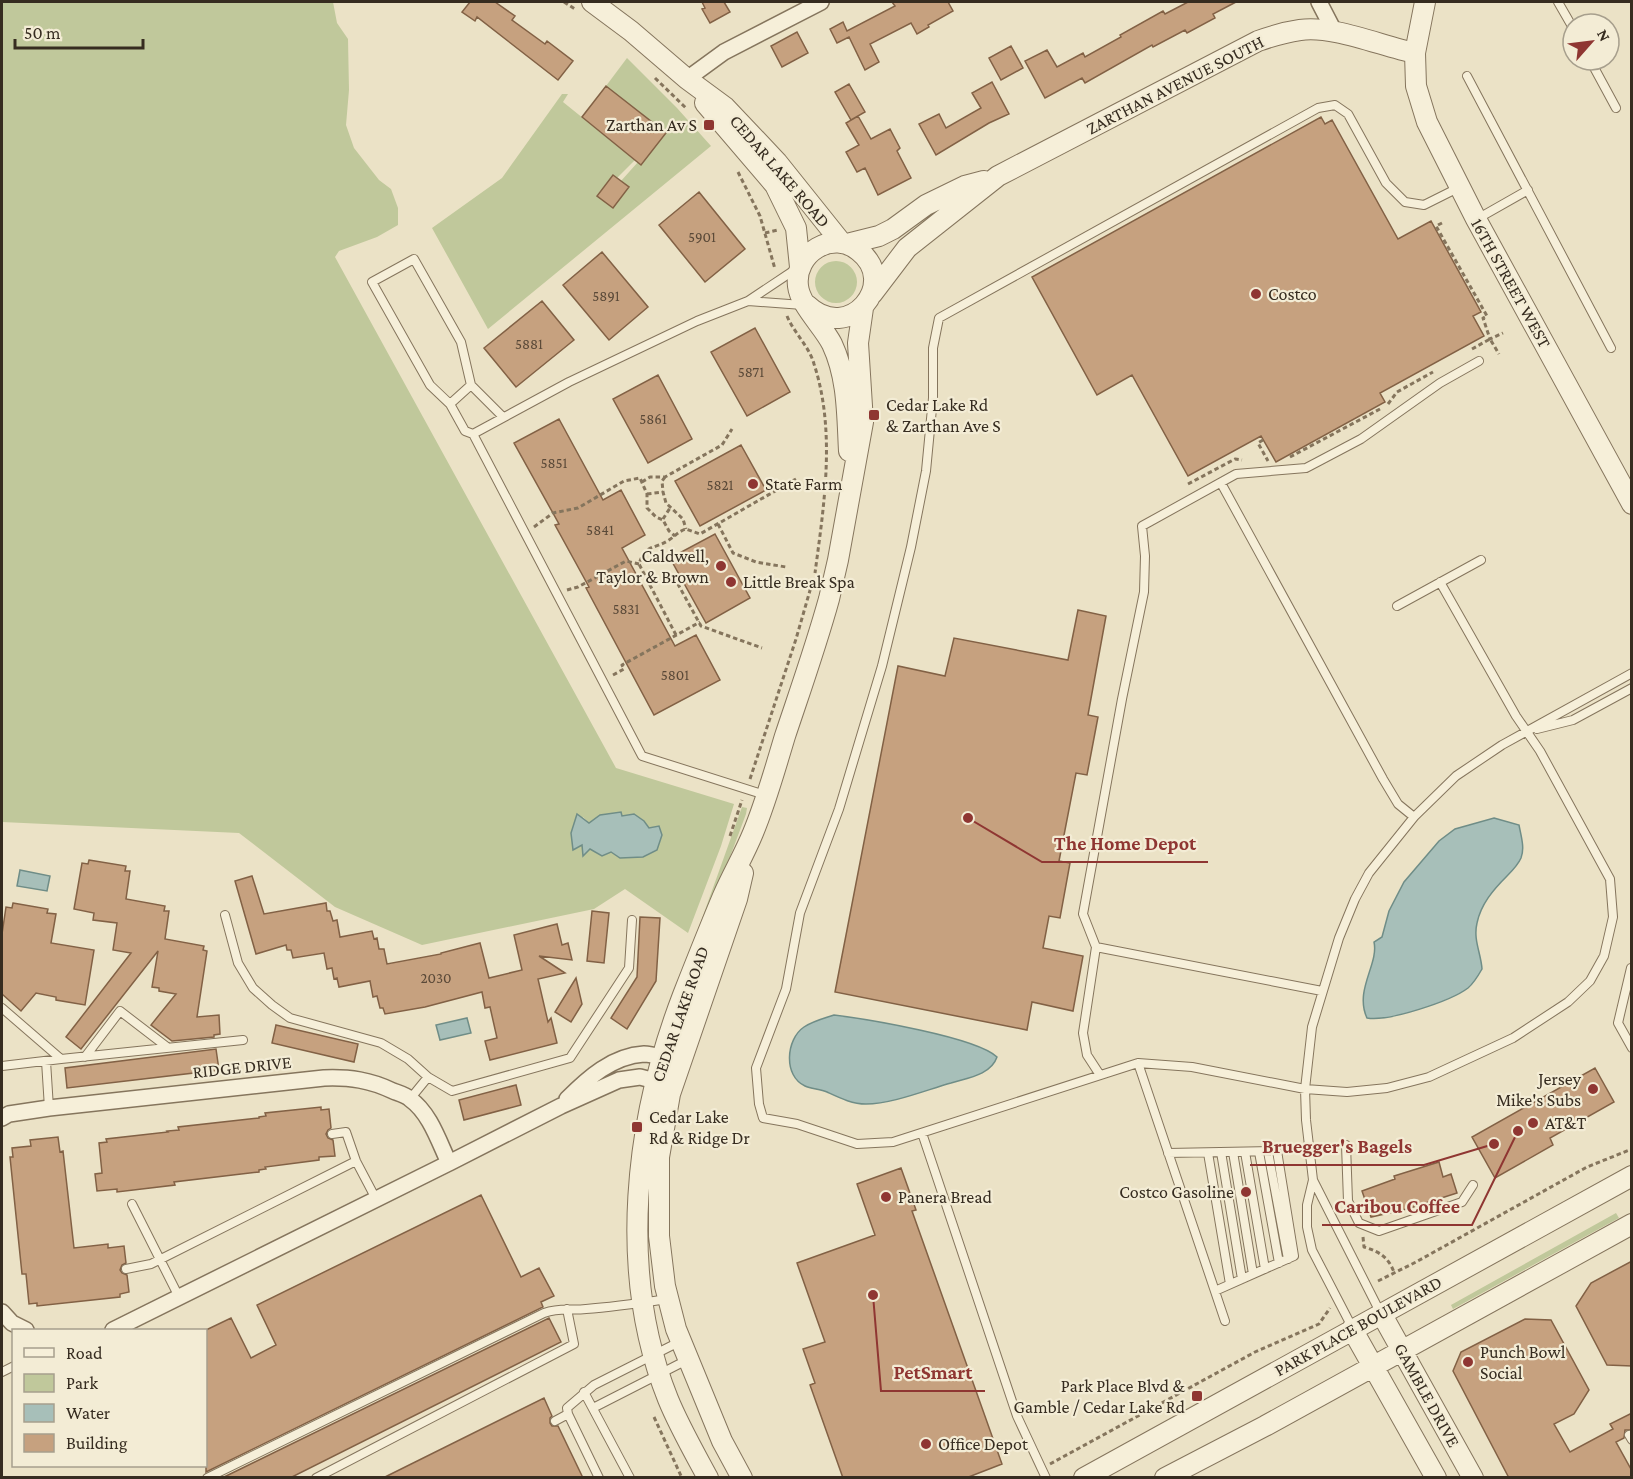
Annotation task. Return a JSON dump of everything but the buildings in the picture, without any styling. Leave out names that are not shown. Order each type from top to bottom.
[{"type":"street","points":[[687,79],[724,52],[821,2]]},
{"type":"street","points":[[1319,2],[1334,31]]},
{"type":"street","points":[[1415,53],[1425,2]]},
{"type":"street","name":"CEDAR LAKE ROAD","points":[[586,7],[650,46],[687,79],[725,107],[759,142],[844,243],[861,252],[870,264],[874,279],[858,343],[862,422],[829,599],[753,834],[737,899],[682,1063],[664,1083],[640,1156],[637,1208],[643,1302],[657,1365],[668,1399],[708,1478]]},
{"type":"street","name":"ZARTHAN AVENUE SOUTH","points":[[844,243],[879,236],[933,201],[965,186],[998,176],[1258,41],[1302,29],[1334,31],[1415,53]]},
{"type":"street","name":"16TH STREET WEST","points":[[1415,53],[1416,86],[1427,122],[1459,188],[1632,504]]},
{"type":"street","name":"CEDAR LAKE ROAD","points":[[687,79],[775,185],[796,228],[800,267],[798,288],[832,344],[845,385],[850,486]]},
{"type":"street","name":"ZARTHAN AVENUE SOUTH","points":[[867,301],[907,248],[998,176]]},
{"type":"street","name":"CEDAR LAKE ROAD","points":[[800,267],[814,249],[827,243],[844,243]]},
{"type":"street","points":[[807,305],[814,312],[834,319],[854,314],[867,301]]},
{"type":"street","name":"CEDAR LAKE ROAD","points":[[742,1478],[722,1441],[684,1351],[668,1298],[660,1245],[659,1157],[664,1083],[662,1057],[682,997],[719,905],[753,834]]},
{"type":"street","points":[[561,1106],[601,1068],[624,1058],[645,1054],[682,1063]]},
{"type":"street","name":"RIDGE DRIVE","points":[[2,1118],[9,1114],[49,1108],[351,1077],[378,1084],[410,1099],[426,1116],[449,1163]]},
{"type":"street","points":[[115,1329],[561,1106],[619,1080],[639,1077],[664,1083]]},
{"type":"street","name":"PARK PLACE BOULEVARD","points":[[1084,1478],[1632,1176]]},
{"type":"street","points":[[1165,1478],[1402,1352],[1632,1224]]},
{"type":"street","points":[[2,1312],[12,1323],[24,1329]]},
{"type":"street","name":"GAMBLE DRIVE","points":[[1381,1313],[1473,1478]]},
{"type":"street","name":"GAMBLE DRIVE","points":[[1352,1329],[1436,1478]]},
{"type":"lane","points":[[1596,72],[1616,108]]},
{"type":"lane","points":[[1467,76],[1611,348]]},
{"type":"lane","points":[[1440,582],[1516,716],[1540,751],[1610,879],[1613,917],[1604,956],[1590,981],[1568,1002],[1513,1038],[1429,1077],[1387,1088],[1347,1092],[1305,1089],[1192,1067],[1138,1063],[893,1142],[857,1144],[797,1124],[763,1118],[759,1104],[756,1068],[786,989],[800,913],[839,809],[882,666],[911,547],[926,471],[933,398],[933,348],[939,318],[1318,108],[1335,105],[1348,114],[1386,183],[1405,202],[1424,205],[1459,188]]},
{"type":"lane","points":[[1476,219],[1528,190]]},
{"type":"lane","points":[[503,417],[471,385],[461,342],[414,259],[372,282],[430,385],[450,404],[465,431],[473,434],[642,756],[766,796]]},
{"type":"lane","points":[[473,434],[569,382],[698,321],[748,301],[800,267]]},
{"type":"lane","points":[[748,301],[807,305]]},
{"type":"lane","points":[[1100,1075],[1088,1055],[1083,1034],[1096,947],[1083,914],[1144,592],[1146,556],[1142,526],[1236,474],[1306,468],[1360,439],[1440,383],[1479,361]]},
{"type":"lane","points":[[450,404],[471,385]]},
{"type":"lane","points":[[1221,483],[1398,804],[1414,817]]},
{"type":"lane","points":[[1397,606],[1481,560]]},
{"type":"lane","points":[[1352,1329],[1312,1250],[1307,1227],[1307,1205],[1313,1180],[1305,1089],[1312,1027],[1338,938],[1369,873],[1414,817],[1456,776],[1502,745],[1632,674]]},
{"type":"lane","points":[[1527,732],[1574,720],[1632,688]]},
{"type":"lane","points":[[225,915],[238,963],[253,988],[272,1005],[290,1018],[381,1043],[408,1059],[428,1077],[452,1091],[570,1058],[629,968],[632,920]]},
{"type":"lane","points":[[1096,947],[1322,991]]},
{"type":"lane","points":[[1631,968],[1618,1023],[1632,1048]]},
{"type":"lane","points":[[2,1008],[61,1059]]},
{"type":"lane","points":[[86,1057],[120,1011],[167,1047]]},
{"type":"lane","points":[[2,1066],[243,1040]]},
{"type":"lane","points":[[46,1061],[49,1108]]},
{"type":"lane","points":[[1138,1063],[1225,1321]]},
{"type":"lane","points":[[410,1099],[428,1077]]},
{"type":"lane","points":[[332,1134],[346,1132],[356,1161],[376,1199]]},
{"type":"lane","points":[[922,1133],[1017,1416],[1046,1478]]},
{"type":"lane","points":[[1346,1145],[1348,1201],[1359,1223],[1379,1232],[1462,1202],[1473,1185]]},
{"type":"lane","points":[[1168,1154],[1277,1151],[1294,1256],[1215,1291]]},
{"type":"lane","points":[[1221,1152],[1242,1279]]},
{"type":"lane","points":[[1233,1152],[1253,1274]]},
{"type":"lane","points":[[1245,1152],[1265,1269]]},
{"type":"lane","points":[[1259,1152],[1279,1263]]},
{"type":"lane","points":[[1208,1153],[1230,1284]]},
{"type":"lane","points":[[126,1269],[160,1260],[356,1161]]},
{"type":"lane","points":[[1313,1180],[1381,1313]]},
{"type":"lane","points":[[132,1204],[179,1297]]},
{"type":"lane","points":[[207,1478],[309,1426],[544,1313],[558,1308],[587,1309],[668,1298]]},
{"type":"lane","points":[[315,1478],[574,1344],[567,1309]]},
{"type":"lane","points":[[593,1408],[657,1365],[684,1351]]},
{"type":"lane","points":[[599,1478],[567,1408],[594,1385],[657,1365],[684,1351]]},
{"type":"lane","points":[[584,1392],[630,1478]]},
{"type":"lane","points":[[555,1421],[568,1414]]},
{"type":"path","points":[[564,2],[586,7]]},
{"type":"path","points":[[651,73],[688,109]]},
{"type":"path","points":[[736,168],[760,216],[776,274]]},
{"type":"path","points":[[1442,223],[1436,226],[1487,316],[1483,318],[1490,339],[1499,354]]},
{"type":"path","points":[[765,232],[785,229]]},
{"type":"path","points":[[750,777],[796,639],[814,576],[825,502],[825,426],[820,383],[811,354],[789,321],[786,312]]},
{"type":"path","points":[[1469,351],[1503,333]]},
{"type":"path","points":[[1281,462],[1387,405],[1397,392],[1438,369]]},
{"type":"path","points":[[642,482],[650,477],[665,477],[722,445],[732,429]]},
{"type":"path","points":[[1263,440],[1258,443],[1270,465]]},
{"type":"path","points":[[1263,451],[1267,448]]},
{"type":"path","points":[[665,477],[662,482],[663,492],[670,508],[683,519],[686,529]]},
{"type":"path","points":[[525,532],[542,523],[553,513],[578,508],[624,481],[640,478],[647,494],[646,508],[663,520],[675,536]]},
{"type":"path","points":[[686,529],[700,534],[796,478]]},
{"type":"path","points":[[647,494],[663,492]]},
{"type":"path","points":[[663,520],[670,508]]},
{"type":"path","points":[[718,524],[733,553],[756,562],[786,567]]},
{"type":"path","points":[[676,635],[639,564],[642,554],[650,548],[668,541],[686,529]]},
{"type":"path","points":[[558,596],[626,561],[639,564]]},
{"type":"path","points":[[674,577],[701,626],[762,648]]},
{"type":"path","points":[[603,680],[624,669],[622,665],[700,622]]},
{"type":"path","points":[[1362,1224],[1364,1247],[1378,1251],[1389,1261],[1394,1272],[1587,1167],[1632,1149]]},
{"type":"path","points":[[1059,1460],[1255,1352],[1318,1324],[1329,1308]]},
{"type":"green space","points":[[2,2],[333,2],[337,23],[348,39],[349,90],[346,125],[354,148],[379,180],[391,189],[398,208],[398,225],[377,237],[339,251],[335,257],[616,768],[734,804],[721,846],[688,933],[625,889],[594,909],[422,945],[335,907],[239,833],[2,822]],"holes":[[[621,812],[622,817],[644,821],[649,828],[590,849],[583,856],[583,845],[573,850],[583,817],[589,823]]]},
{"type":"green space","points":[[627,58],[711,146],[488,329],[432,228],[502,178],[562,94],[568,94],[563,102],[635,160],[617,178],[613,175],[597,195],[613,208],[621,181],[638,162],[641,164],[666,133],[606,86]]},
{"type":"green space","points":[[836,261],[851,267],[857,282],[851,297],[836,303],[821,297],[815,282],[821,267]]},
{"type":"green space","points":[[742,807],[747,808],[746,814],[699,940],[695,938]]},
{"type":"green space","points":[[1616,1213],[1619,1218],[1453,1309],[1451,1305]]},
{"type":"water","points":[[621,812],[622,816],[634,814],[649,828],[659,826],[662,835],[657,850],[643,857],[620,858],[611,852],[602,856],[590,849],[583,856],[582,845],[573,850],[571,833],[577,814],[589,823],[600,815]]},
{"type":"water","points":[[1494,818],[1519,825],[1523,850],[1518,863],[1492,892],[1479,916],[1476,935],[1482,969],[1477,977],[1468,988],[1448,999],[1404,1014],[1367,1018],[1363,997],[1375,950],[1374,942],[1382,937],[1389,911],[1404,882],[1439,841],[1455,829]]},
{"type":"water","points":[[20,870],[50,876],[47,891],[17,886]]},
{"type":"water","points":[[834,1015],[945,1036],[985,1050],[997,1057],[990,1068],[971,1077],[887,1102],[861,1104],[851,1102],[805,1086],[798,1081],[790,1066],[791,1048],[798,1033],[811,1023]]},
{"type":"water","points":[[467,1018],[471,1033],[440,1040],[436,1025]]},
{"type":"place","name":"Zarthan Av S","points":[[709,125]]},
{"type":"place","name":"Costco","points":[[1256,294]]},
{"type":"place","name":"Cedar Lake Rd & Zarthan Ave S","points":[[874,415]]},
{"type":"place","name":"State Farm","points":[[753,484]]},
{"type":"place","name":"Caldwell, Taylor & Brown","points":[[721,566]]},
{"type":"place","name":"Little Break Spa","points":[[731,582]]},
{"type":"place","name":"The Home Depot","points":[[968,818]]},
{"type":"place","name":"Jersey Mike's Subs","points":[[1593,1089]]},
{"type":"place","name":"AT&T","points":[[1533,1123]]},
{"type":"place","name":"Cedar Lake Rd & Ridge Dr","points":[[637,1127]]},
{"type":"place","name":"Caribou Coffee","points":[[1518,1131]]},
{"type":"place","name":"Bruegger's Bagels","points":[[1494,1144]]},
{"type":"place","name":"Costco Gasoline","points":[[1246,1192]]},
{"type":"place","name":"Panera Bread","points":[[886,1197]]},
{"type":"place","name":"PetSmart","points":[[873,1295]]},
{"type":"place","name":"Punch Bowl Social","points":[[1468,1362]]},
{"type":"place","name":"Park Place Blvd & Gamble / Cedar Lake Rd","points":[[1197,1396]]},
{"type":"place","name":"Office Depot","points":[[926,1444]]}]
